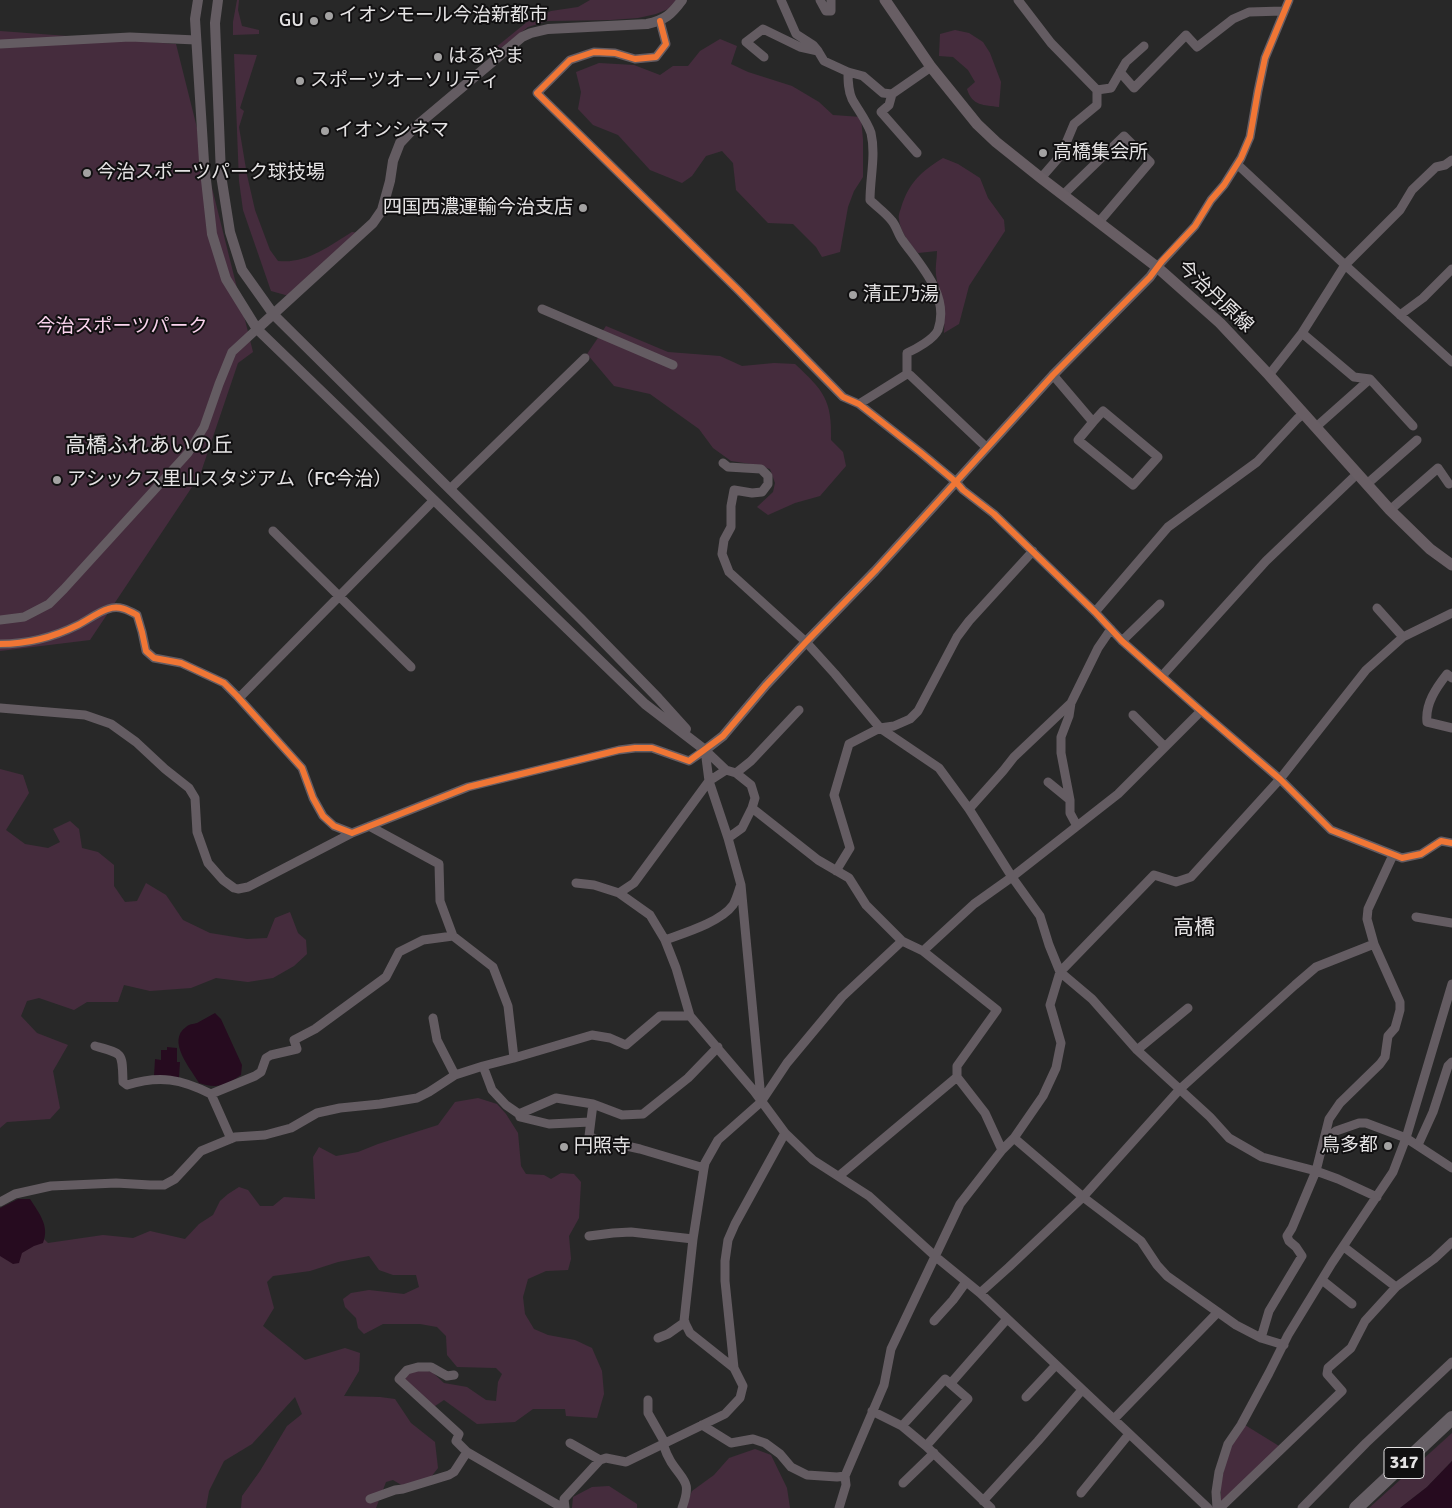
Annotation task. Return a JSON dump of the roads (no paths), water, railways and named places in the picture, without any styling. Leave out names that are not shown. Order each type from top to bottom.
[{"type":"highway","name":"317","points":[[1356,1508],[1452,1418]]},
{"type":"main road","name":"今治丹原線","points":[[886,0],[931,67],[977,124],[996,142],[1041,178],[1157,267],[1220,323],[1304,413],[1390,510],[1425,544],[1452,565]]},
{"type":"street","points":[[198,0],[195,19],[196,40],[204,162],[212,234],[226,279],[258,329],[645,704],[705,750],[709,781],[741,882],[762,1102]]},
{"type":"street","points":[[218,0],[215,23],[221,175],[230,232],[242,270],[274,315],[581,619],[658,698],[705,750],[726,770],[736,773],[751,786],[755,798],[752,808],[742,828],[728,838]]},
{"type":"street","points":[[0,620],[24,617],[49,604],[188,453],[204,427],[232,352],[373,223],[382,210],[393,161],[400,143],[415,127],[522,37],[548,29],[647,24],[660,21],[672,13],[682,0]]},
{"type":"street","points":[[781,0],[796,34],[813,45],[824,61],[848,72],[863,76],[883,93],[892,94]]},
{"type":"street","points":[[820,0],[826,11],[831,11],[831,0]]},
{"type":"street","points":[[1018,0],[1051,43],[1097,90],[1097,105],[1074,124],[1061,156],[1041,178]]},
{"type":"street","points":[[0,708],[85,715],[112,724],[136,742],[165,769],[190,788],[195,798],[197,832],[208,863],[224,880],[238,889],[248,887],[352,833],[468,788],[619,750],[635,748],[652,748],[688,762],[723,736],[766,685],[875,571],[1053,375],[1143,284],[1195,226],[1237,164],[1250,137],[1266,58],[1288,0]]},
{"type":"street","points":[[1120,72],[1134,88],[1186,35],[1197,46],[1233,19],[1249,12],[1283,12]]},
{"type":"street","points":[[660,21],[666,44],[656,56],[635,59],[615,53],[594,52],[570,60],[537,93],[843,396],[860,404],[956,482],[962,490],[994,514],[1095,612],[1122,641],[1280,779],[1331,830],[1402,858],[1421,854],[1441,841],[1452,843]]},
{"type":"street","points":[[764,56],[746,42],[763,29],[800,47],[818,52]]},
{"type":"street","points":[[0,44],[130,37],[196,40]]},
{"type":"street","points":[[1097,90],[1111,88],[1126,62],[1144,46]]},
{"type":"street","points":[[917,153],[881,112],[889,105],[892,94],[931,67]]},
{"type":"street","points":[[848,72],[848,85],[852,98],[871,133],[873,158],[870,200],[893,222],[901,240],[922,266],[936,292],[941,312],[937,332],[908,353],[907,374]]},
{"type":"street","points":[[1064,194],[1124,136],[1150,162],[1099,222]]},
{"type":"street","points":[[1269,375],[1302,333],[1345,265],[1400,210],[1412,190],[1436,167],[1446,166],[1452,160]]},
{"type":"street","points":[[1237,164],[1452,362]]},
{"type":"street","points":[[1400,315],[1423,298],[1452,269]]},
{"type":"street","points":[[542,309],[673,365]]},
{"type":"street","points":[[1302,333],[1354,378],[1370,379],[1413,426]]},
{"type":"street","points":[[450,489],[585,358]]},
{"type":"street","points":[[860,404],[907,374]]},
{"type":"street","points":[[907,374],[987,448]]},
{"type":"street","points":[[1053,375],[1092,422]]},
{"type":"street","points":[[1316,427],[1370,379]]},
{"type":"street","points":[[1103,412],[1158,457],[1133,485],[1078,440],[1092,422],[1103,412]]},
{"type":"street","points":[[1095,612],[1168,527],[1257,462],[1304,413]]},
{"type":"street","points":[[1367,484],[1417,440]]},
{"type":"street","points":[[723,463],[728,467],[761,469],[768,476],[768,484],[762,492],[752,493],[734,490],[731,506],[731,527],[724,540],[722,554],[729,572],[806,642],[880,728],[939,768],[1040,916],[1060,972],[1092,1000],[1137,1050],[1180,1089],[1229,1138],[1262,1157],[1316,1171],[1377,1196]]},
{"type":"street","points":[[1390,510],[1438,468],[1449,484]]},
{"type":"street","points":[[1162,676],[1266,561],[1357,474]]},
{"type":"street","points":[[239,698],[434,500]]},
{"type":"street","points":[[273,531],[411,667]]},
{"type":"street","points":[[836,871],[850,848],[834,795],[849,744],[880,728],[894,726],[910,719],[918,711],[957,636],[1033,551]]},
{"type":"street","points":[[1122,641],[1160,604]]},
{"type":"street","points":[[0,644],[14,644],[41,639],[76,626],[109,608],[123,608],[137,615],[146,651],[154,658],[182,663],[224,683],[302,768],[313,798],[323,816],[334,826],[352,833]]},
{"type":"street","points":[[1377,608],[1403,637]]},
{"type":"street","points":[[839,1508],[846,1485],[845,1476],[884,1385],[891,1349],[960,1204],[1002,1150],[1014,1138],[1043,1096],[1056,1068],[1061,1043],[1054,1025],[1050,1005],[1060,972],[1154,875],[1176,882],[1191,877],[1280,779],[1366,670],[1403,637],[1452,613]]},
{"type":"street","points":[[1077,826],[1070,813],[1070,800],[1061,754],[1061,737],[1069,716],[1071,703],[1098,648],[1111,629]]},
{"type":"street","points":[[1452,678],[1447,674],[1436,687],[1426,715],[1427,722],[1452,728]]},
{"type":"street","points":[[968,809],[1014,757],[1071,703]]},
{"type":"street","points":[[736,773],[751,762],[799,710]]},
{"type":"street","points":[[923,950],[974,904],[1012,877],[1118,794],[1201,711]]},
{"type":"street","points":[[1133,715],[1165,747]]},
{"type":"street","points":[[619,893],[634,883],[709,781],[726,770]]},
{"type":"street","points":[[1048,782],[1070,800]]},
{"type":"street","points":[[752,808],[818,860],[849,878],[866,905],[902,941],[923,950],[997,1010],[957,1066],[957,1077],[985,1113],[1002,1150]]},
{"type":"street","points":[[371,827],[438,864],[440,900],[452,936],[493,967],[508,1006],[514,1058]]},
{"type":"street","points":[[1261,1338],[1269,1311],[1302,1256],[1287,1236],[1316,1171],[1329,1120],[1340,1103],[1380,1064],[1384,1057],[1388,1036],[1395,1028],[1399,1015],[1400,1002],[1374,944],[1367,919],[1368,909],[1393,855]]},
{"type":"street","points":[[576,882],[594,885],[619,893],[650,915],[665,940],[676,968],[690,1016],[718,1047],[785,1133],[812,1160],[869,1196],[980,1293],[1208,1508]]},
{"type":"street","points":[[665,940],[714,921],[725,914],[734,904],[741,882]]},
{"type":"street","points":[[1416,917],[1452,923]]},
{"type":"street","points":[[211,1094],[261,1072],[266,1058],[296,1049],[294,1040],[315,1029],[386,977],[400,952],[422,940],[452,936]]},
{"type":"street","points":[[734,1368],[690,1333],[685,1322],[693,1239],[705,1163],[718,1140],[762,1102],[787,1063],[842,997],[902,941]]},
{"type":"street","points":[[980,1293],[1083,1197],[1180,1089],[1295,985],[1316,967],[1374,944]]},
{"type":"street","points":[[1218,1508],[1216,1492],[1219,1472],[1228,1444],[1241,1425],[1288,1335],[1393,1172],[1406,1138],[1452,984]]},
{"type":"street","points":[[1137,1050],[1188,1008]]},
{"type":"street","points":[[0,1202],[15,1194],[51,1186],[116,1182],[150,1186],[164,1185],[175,1179],[201,1151],[235,1137],[265,1135],[291,1128],[317,1113],[340,1108],[417,1098],[430,1092],[455,1075],[592,1035],[610,1038],[626,1045],[660,1016],[690,1016]]},
{"type":"street","points":[[433,1018],[437,1040],[455,1075]]},
{"type":"street","points":[[95,1046],[118,1052],[122,1058],[123,1082],[127,1085],[145,1080],[163,1079],[193,1085],[211,1094],[231,1139]]},
{"type":"street","points":[[519,1114],[556,1098],[593,1104],[622,1115],[643,1114],[688,1078],[718,1047]]},
{"type":"street","points":[[1418,1145],[1433,1112],[1448,1066],[1452,1062]]},
{"type":"street","points":[[483,1066],[492,1090],[520,1117],[549,1124],[590,1122]]},
{"type":"street","points":[[839,1176],[957,1077]]},
{"type":"street","points":[[593,1104],[590,1136],[595,1139],[640,1149],[704,1168]]},
{"type":"street","points":[[1324,1140],[1336,1131],[1359,1123],[1366,1123],[1406,1138],[1452,1168]]},
{"type":"street","points":[[454,1375],[447,1376],[431,1367],[418,1367],[407,1370],[399,1379],[459,1434],[456,1441],[467,1452],[564,1508],[564,1499],[600,1460],[606,1458],[626,1462],[725,1414],[740,1398],[743,1386],[734,1368],[725,1282],[728,1240],[785,1133]]},
{"type":"street","points":[[1014,1138],[1083,1197],[1140,1241],[1167,1276],[1236,1325],[1261,1338],[1284,1345]]},
{"type":"street","points":[[589,1236],[613,1232],[631,1232],[693,1239]]},
{"type":"street","points":[[1218,1508],[1342,1392],[1327,1374],[1328,1368],[1351,1348],[1365,1321],[1396,1287],[1434,1259],[1452,1242]]},
{"type":"street","points":[[1344,1247],[1396,1287]]},
{"type":"street","points":[[1322,1280],[1352,1304]]},
{"type":"street","points":[[934,1321],[966,1282]]},
{"type":"street","points":[[1114,1419],[1218,1312]]},
{"type":"street","points":[[951,1384],[1008,1319]]},
{"type":"street","points":[[658,1338],[668,1334],[685,1322]]},
{"type":"street","points":[[1302,1508],[1366,1443],[1452,1362]]},
{"type":"street","points":[[1026,1397],[1056,1365]]},
{"type":"street","points":[[902,1426],[945,1379],[968,1399],[926,1446]]},
{"type":"street","points":[[983,1502],[1082,1390]]},
{"type":"street","points":[[648,1400],[648,1413],[671,1462],[684,1478],[687,1486],[682,1508]]},
{"type":"street","points":[[872,1411],[902,1426],[934,1453],[991,1508]]},
{"type":"street","points":[[702,1425],[731,1443],[753,1439],[765,1443],[780,1454],[791,1467],[807,1476],[845,1476]]},
{"type":"street","points":[[1081,1493],[1129,1434]]},
{"type":"street","points":[[570,1443],[600,1460]]},
{"type":"street","points":[[370,1499],[449,1475],[454,1472],[467,1452]]},
{"type":"street","points":[[903,1483],[934,1453]]},
{"type":"place","name":"イオンモール今治新都市","points":[[329,16]]},
{"type":"place","name":"GU","points":[[314,21]]},
{"type":"place","name":"はるやま","points":[[438,57]]},
{"type":"place","name":"スポーツオーソリティ","points":[[300,81]]},
{"type":"place","name":"イオンシネマ","points":[[325,131]]},
{"type":"place","name":"高橋集会所","points":[[1043,153]]},
{"type":"place","name":"今治スポーツパーク球技場","points":[[87,173]]},
{"type":"place","name":"四国西濃運輸今治支店","points":[[583,208]]},
{"type":"place","name":"清正乃湯","points":[[853,295]]},
{"type":"place","name":"アシックス里山スタジアム（FC今治）","points":[[57,480]]},
{"type":"place","name":"鳥多都","points":[[1388,1146]]},
{"type":"place","name":"円照寺","points":[[564,1147]]},
{"type":"district","name":"高橋ふれあいの丘","points":[[149,446]]},
{"type":"district","name":"高橋","points":[[1194,928]]},
{"type":"park label","name":"今治スポーツパーク","points":[[122,327]]}]
